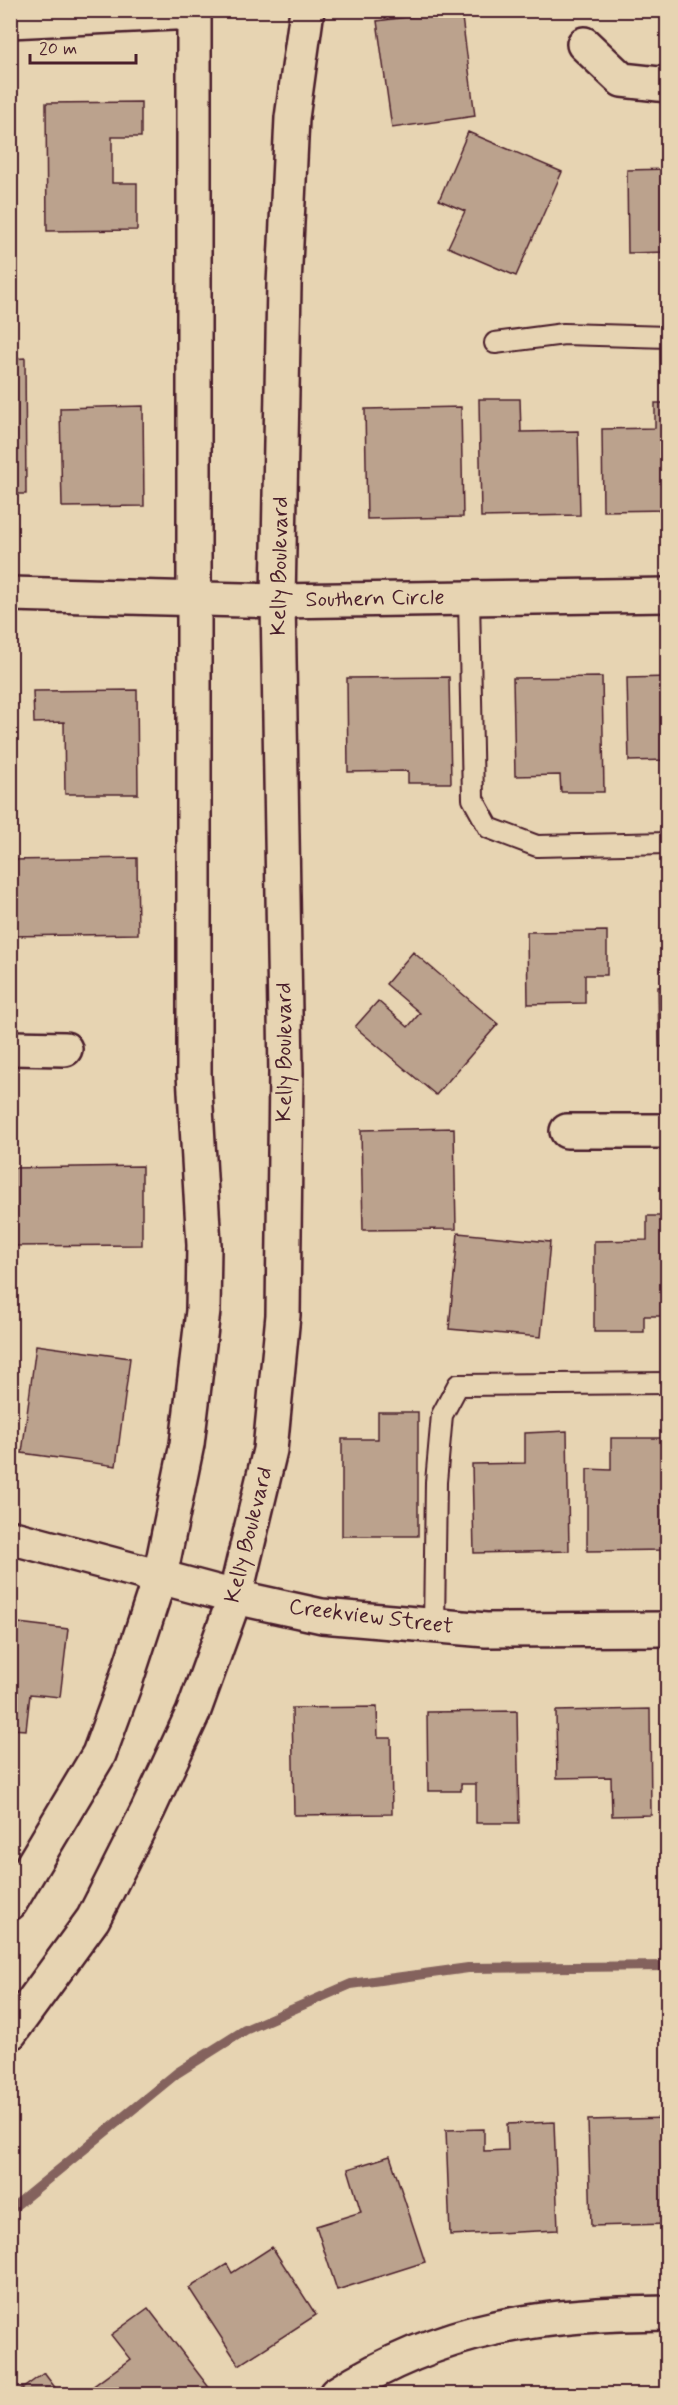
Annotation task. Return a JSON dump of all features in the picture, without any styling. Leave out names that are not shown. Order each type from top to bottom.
[{"type":"main road","name":"Kelly Boulevard","points":[[10,2033],[93,1919],[193,1713],[235,1597],[270,1450],[283,1315],[286,1072],[278,601],[284,285],[291,130],[308,10]]},
{"type":"main road","points":[[10,21],[194,11],[194,1074],[204,1245],[203,1311],[186,1444],[160,1576],[99,1754],[10,1903]]},
{"type":"main road","points":[[584,44],[622,80],[668,85]]},
{"type":"main road","name":"Southern Circle","points":[[10,594],[278,601],[668,595]]},
{"type":"main road","points":[[10,1048],[65,1049]]},
{"type":"main road","points":[[567,1131],[668,1131]]},
{"type":"main road","name":"Creekview Street","points":[[10,1537],[235,1597],[322,1616],[486,1630],[668,1629]]},
{"type":"main road","points":[[336,2394],[376,2369],[445,2339],[525,2322],[590,2313],[668,2313]]},
{"type":"lane","points":[[495,343],[564,334],[668,337]]},
{"type":"lane","points":[[469,598],[473,799],[489,828],[537,846],[668,843]]},
{"type":"lane","points":[[434,1627],[436,1482],[442,1415],[458,1385],[668,1383]]},
{"type":"building","points":[[461,10],[475,116],[392,128],[377,21]]},
{"type":"building","points":[[141,102],[141,137],[112,137],[112,183],[137,183],[137,230],[47,231],[46,103]]},
{"type":"building","points":[[468,132],[562,172],[516,276],[448,247],[465,211],[439,200]]},
{"type":"building","points":[[668,169],[668,252],[628,253],[627,170]]},
{"type":"building","points":[[25,358],[26,494],[10,494],[10,359]]},
{"type":"building","points":[[479,399],[520,399],[521,432],[578,431],[580,515],[481,517]]},
{"type":"building","points":[[655,403],[668,403],[668,510],[603,511],[602,429],[655,428]]},
{"type":"building","points":[[143,406],[144,506],[62,507],[60,408]]},
{"type":"building","points":[[461,407],[463,517],[367,519],[365,409]]},
{"type":"building","points":[[449,677],[451,783],[408,783],[408,771],[348,772],[347,678]]},
{"type":"building","points":[[602,677],[604,792],[561,792],[560,775],[515,776],[513,678]]},
{"type":"building","points":[[668,677],[668,760],[629,761],[627,678]]},
{"type":"building","points":[[137,690],[138,794],[65,794],[64,722],[34,723],[33,691]]},
{"type":"building","points":[[137,858],[138,934],[10,936],[10,860]]},
{"type":"building","points":[[607,931],[607,975],[585,975],[585,1003],[528,1004],[527,932]]},
{"type":"building","points":[[413,952],[498,1024],[436,1095],[355,1027],[378,1001],[408,1027],[420,1013],[386,984]]},
{"type":"building","points":[[668,986],[668,1046],[659,1047],[658,987]]},
{"type":"building","points":[[454,1128],[456,1229],[363,1230],[361,1130]]},
{"type":"building","points":[[142,1166],[142,1245],[10,1246],[10,1168]]},
{"type":"building","points":[[647,1216],[668,1216],[668,1316],[644,1316],[644,1332],[594,1332],[594,1241],[647,1240]]},
{"type":"building","points":[[458,1233],[550,1242],[541,1337],[449,1329]]},
{"type":"building","points":[[36,1345],[130,1358],[116,1466],[22,1453]]},
{"type":"building","points":[[378,1412],[418,1412],[418,1536],[342,1536],[342,1439],[378,1439]]},
{"type":"building","points":[[567,1431],[569,1551],[474,1553],[472,1464],[525,1463],[525,1433]]},
{"type":"building","points":[[611,1438],[668,1438],[668,1550],[587,1551],[587,1469],[611,1470]]},
{"type":"building","points":[[10,1622],[68,1629],[60,1697],[30,1694],[26,1730],[10,1729]]},
{"type":"building","points":[[377,1707],[378,1738],[391,1738],[392,1814],[294,1815],[292,1708]]},
{"type":"building","points":[[650,1709],[651,1815],[612,1816],[611,1777],[557,1778],[556,1711]]},
{"type":"building","points":[[517,1711],[519,1823],[476,1823],[476,1784],[461,1784],[461,1791],[428,1791],[427,1712]]},
{"type":"building","points":[[668,2118],[668,2224],[591,2226],[588,2120]]},
{"type":"building","points":[[554,2122],[558,2230],[450,2235],[446,2130],[484,2129],[484,2151],[508,2150],[507,2124]]},
{"type":"building","points":[[390,2156],[425,2262],[337,2290],[316,2226],[361,2212],[348,2169]]},
{"type":"building","points":[[272,2247],[316,2315],[239,2365],[189,2288],[227,2264],[232,2273]]},
{"type":"building","points":[[148,2308],[214,2394],[96,2394],[91,2388],[130,2359],[111,2335]]},
{"type":"building","points":[[44,2373],[60,2394],[15,2394]]},
{"type":"waterway","points":[[10,2210],[177,2073],[245,2030],[351,1984],[468,1968],[668,1966]]}]
